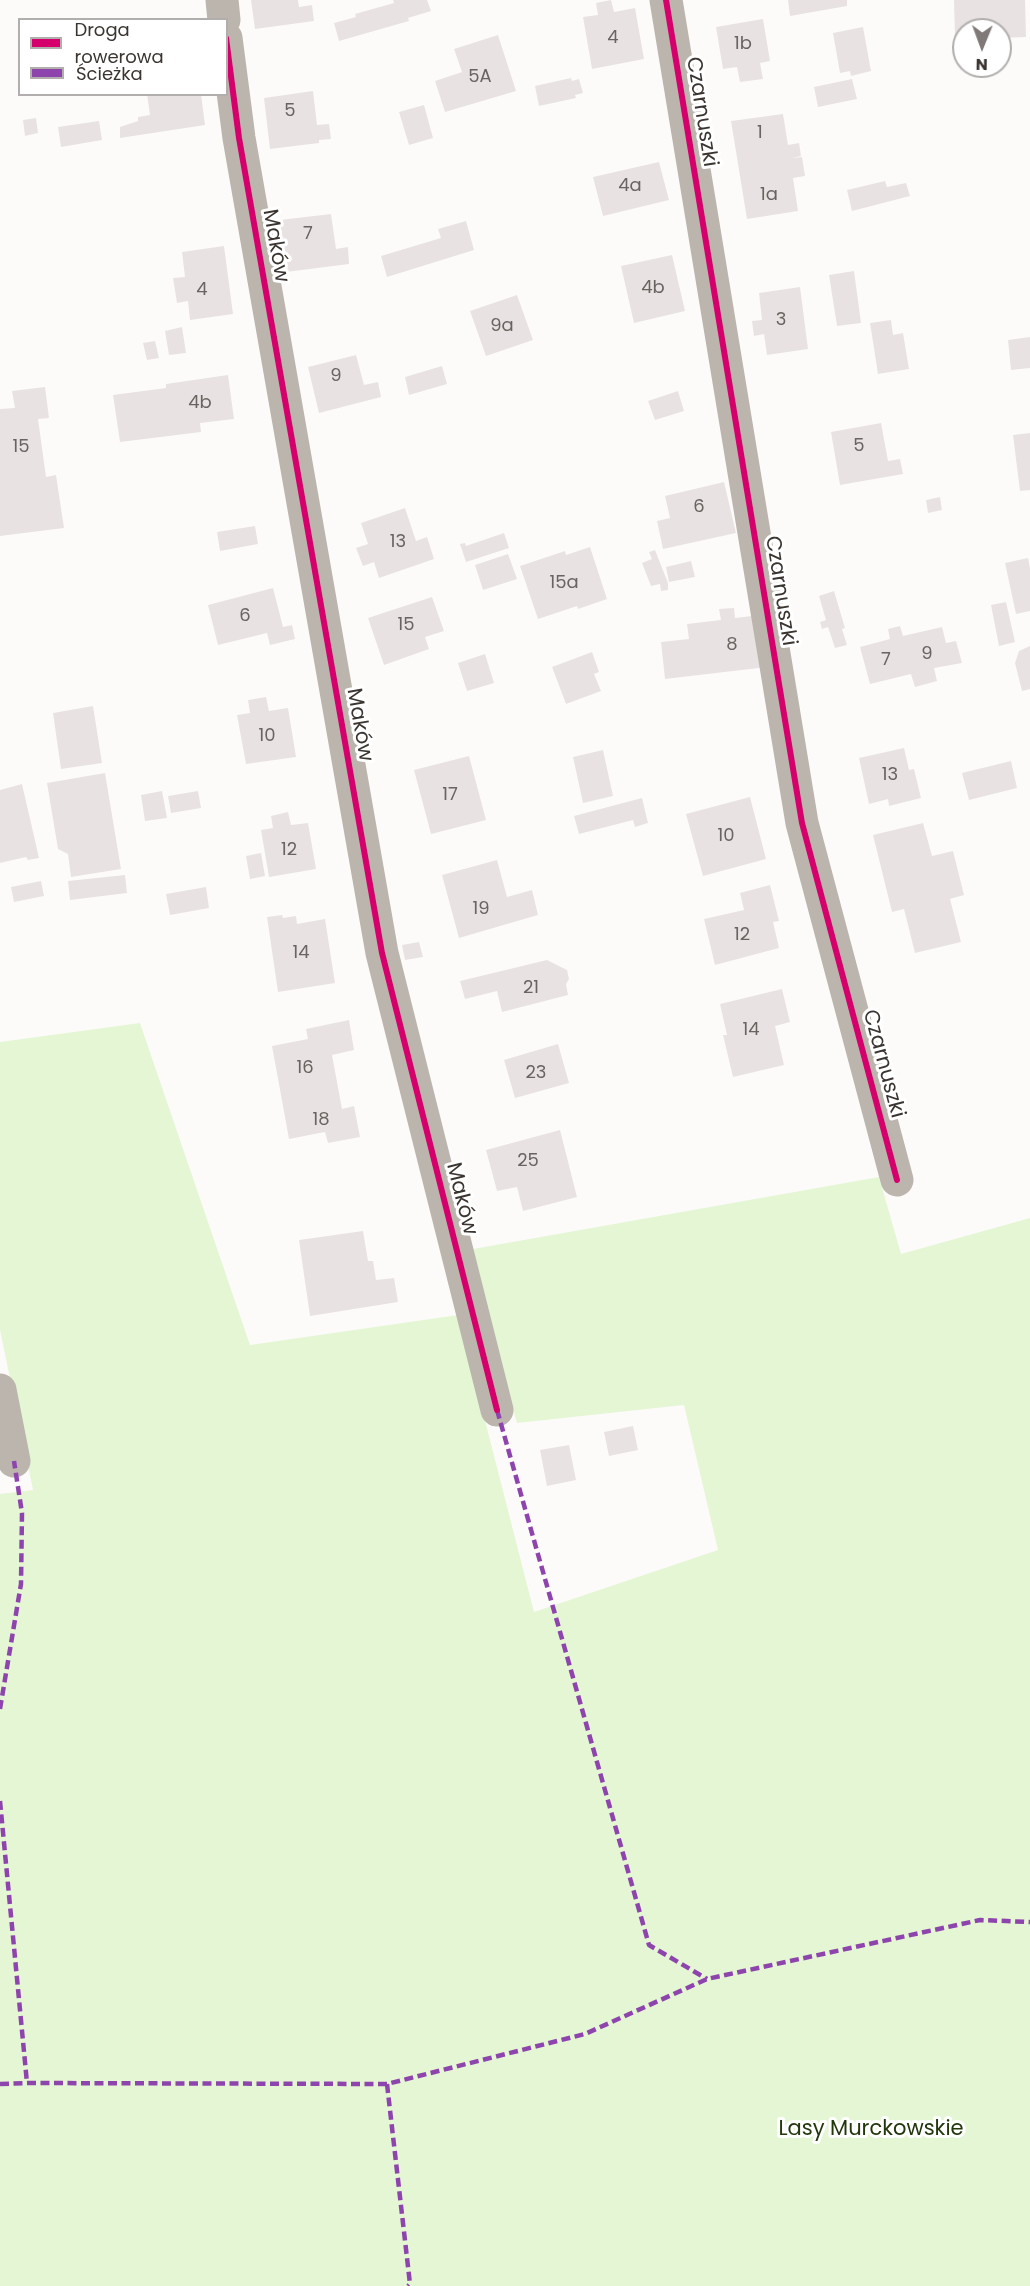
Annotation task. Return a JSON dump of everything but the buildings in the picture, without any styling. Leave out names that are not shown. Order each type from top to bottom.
[{"type":"street","points":[[222,0],[224,18]]},
{"type":"street","name":"Czarnuszki","points":[[666,0],[802,822],[897,1180]]},
{"type":"street","name":"Maków","points":[[228,53],[239,138],[382,953],[497,1410]]},
{"type":"street","points":[[0,1390],[14,1461]]},
{"type":"green space","name":"Lasy Murckowskie","points":[[140,1023],[250,1345],[458,1315],[534,1612],[718,1550],[684,1405],[517,1423],[483,1311],[473,1249],[879,1177],[901,1254],[1030,1218],[1030,2286],[0,2286],[0,1494],[33,1490],[0,1330],[0,1042]]},
{"type":"marked path","points":[[497,1410],[649,1945],[707,1979]]},
{"type":"marked path","points":[[0,1709],[21,1584],[22,1513],[14,1461]]},
{"type":"marked path","points":[[0,1801],[27,2083]]},
{"type":"marked path","points":[[0,2084],[387,2084],[585,2034],[707,1979],[980,1920],[1030,1922]]},
{"type":"marked path","points":[[387,2084],[410,2284],[408,2286]]},
{"type":"cycle path","points":[[666,0],[802,823],[897,1180]]},
{"type":"cycle path","points":[[228,53],[239,138],[382,953],[497,1410]]}]
